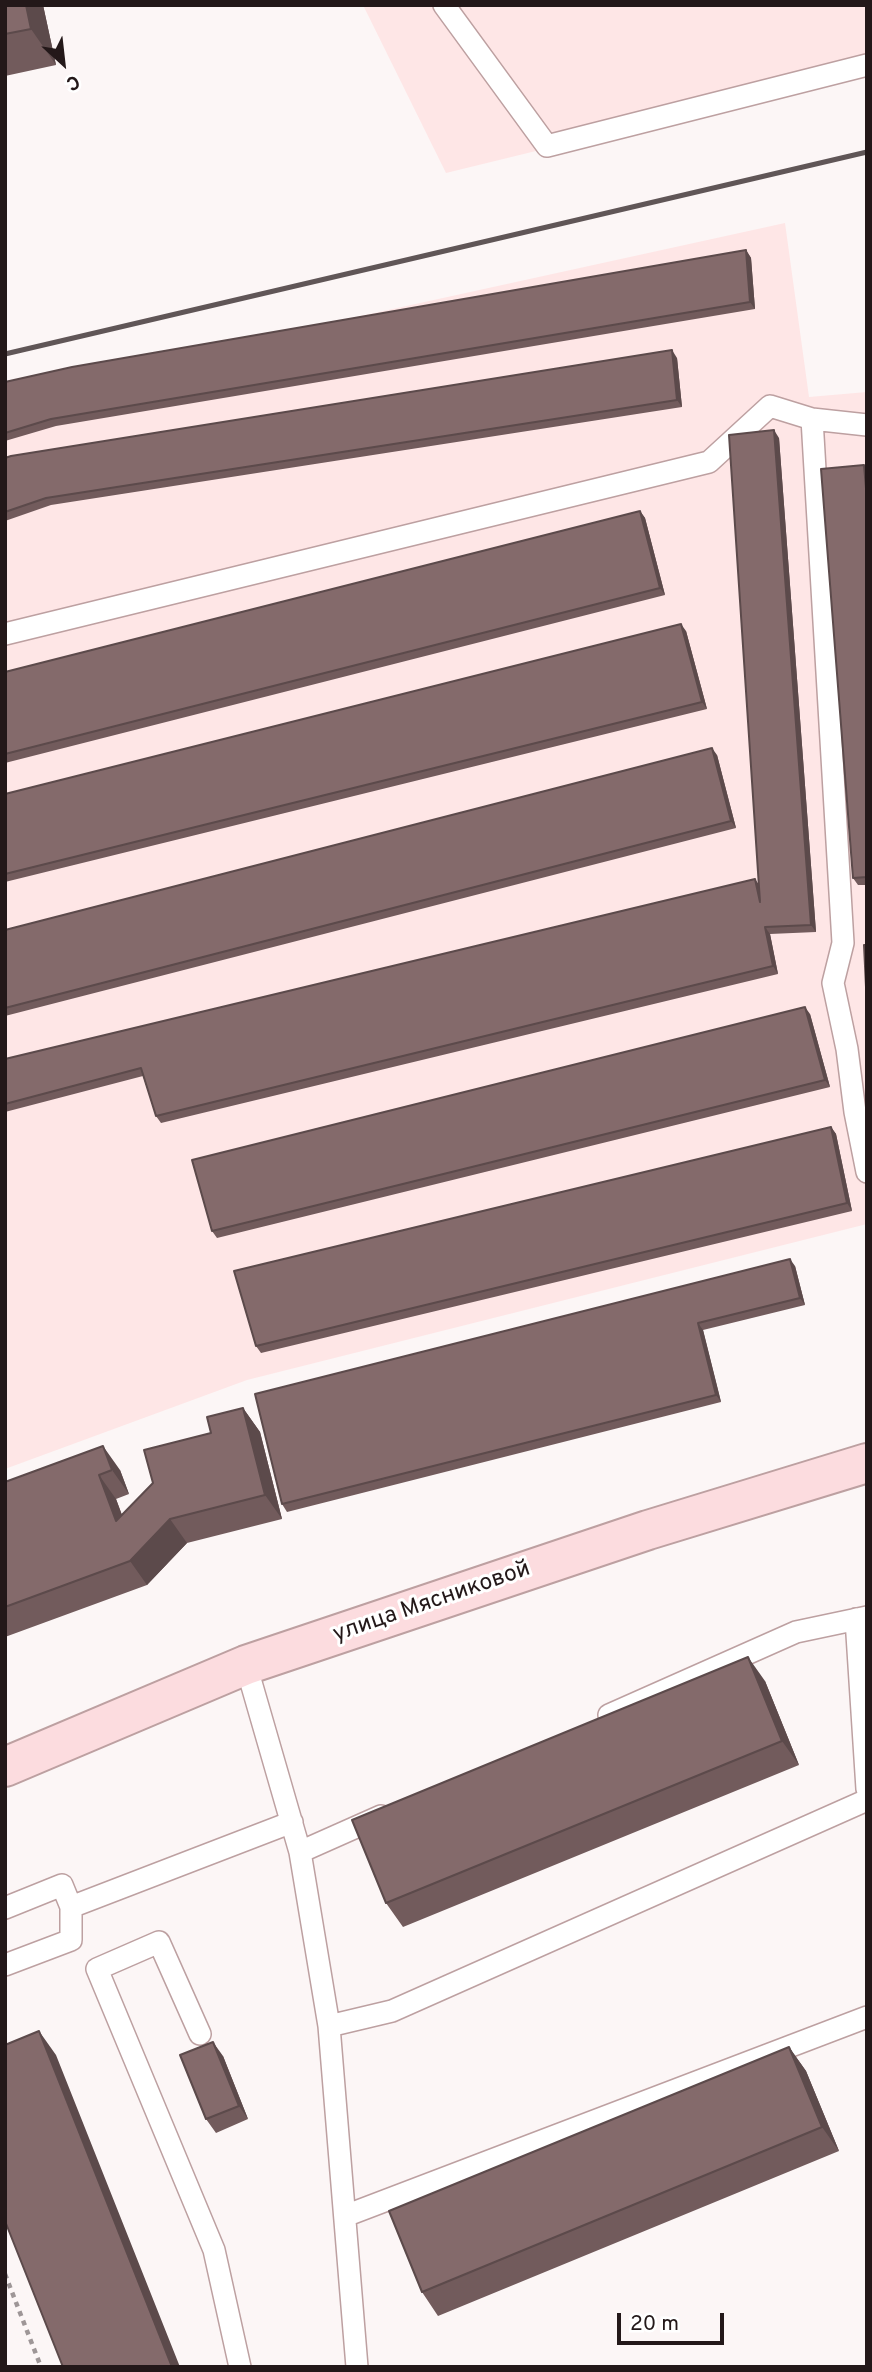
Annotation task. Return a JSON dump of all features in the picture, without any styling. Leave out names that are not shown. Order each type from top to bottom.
[{"type":"street","name":"улица Мясниковой","points":[[5,1767],[246,1665],[648,1530],[867,1463]]},
{"type":"lane","points":[[444,5],[547,146],[867,65]]},
{"type":"lane","points":[[5,634],[709,462],[770,406],[812,419],[867,425]]},
{"type":"lane","points":[[812,419],[843,943],[833,983],[847,1048],[855,1112],[867,1172]]},
{"type":"lane","points":[[592,1722],[796,1632],[861,1618],[867,1789]]},
{"type":"lane","points":[[246,1665],[300,1852],[329,2026],[357,2367]]},
{"type":"lane","points":[[329,2026],[392,2011],[867,1800]]},
{"type":"lane","points":[[300,1852],[401,1807]]},
{"type":"lane","points":[[71,1907],[292,1822]]},
{"type":"lane","points":[[5,1908],[62,1885],[71,1907],[71,1940],[5,1965]]},
{"type":"lane","points":[[200,2034],[159,1942],[97,1969],[214,2250],[240,2367]]},
{"type":"lane","points":[[345,2216],[867,2017]]},
{"type":"path","points":[[5,2274],[41,2367]]},
{"type":"shaded area","points":[[363,5],[867,5],[867,70],[446,173]]},
{"type":"shaded area","points":[[785,223],[809,397],[867,392],[867,1224],[247,1380],[5,1469],[5,394]]},
{"type":"building","points":[[5,5],[26,5],[31,29],[5,34]]},
{"type":"building","points":[[746,250],[750,302],[51,419],[5,433],[5,382],[72,367]]},
{"type":"building","points":[[672,350],[677,400],[46,498],[5,512],[5,458],[11,456]]},
{"type":"building","points":[[774,430],[811,925],[765,927],[773,966],[156,1116],[141,1068],[5,1104],[5,1059],[755,879],[760,902],[729,435]]},
{"type":"building","points":[[864,465],[867,500],[867,877],[853,878],[821,469]]},
{"type":"building","points":[[640,511],[660,588],[5,754],[5,672]]},
{"type":"building","points":[[681,624],[702,702],[5,874],[5,794]]},
{"type":"building","points":[[712,748],[731,821],[5,1008],[5,930]]},
{"type":"building","points":[[864,945],[867,945],[867,987],[866,987]]},
{"type":"building","points":[[805,1007],[825,1080],[212,1231],[192,1160]]},
{"type":"building","points":[[831,1127],[847,1203],[256,1346],[234,1271]]},
{"type":"building","points":[[790,1259],[800,1298],[698,1323],[716,1395],[282,1504],[255,1394]]},
{"type":"building","points":[[243,1408],[265,1495],[170,1519],[130,1561],[5,1607],[5,1482],[103,1446],[112,1470],[99,1475],[116,1521],[153,1483],[144,1450],[211,1433],[207,1417]]},
{"type":"building","points":[[748,1657],[782,1741],[386,1903],[352,1820]]},
{"type":"building","points":[[39,2031],[172,2367],[63,2367],[5,2221],[5,2045]]},
{"type":"building","points":[[213,2042],[239,2106],[206,2119],[180,2055]]},
{"type":"building","points":[[789,2047],[822,2127],[422,2292],[389,2211]]},
{"type":"railway","points":[[5,354],[867,152]]}]
